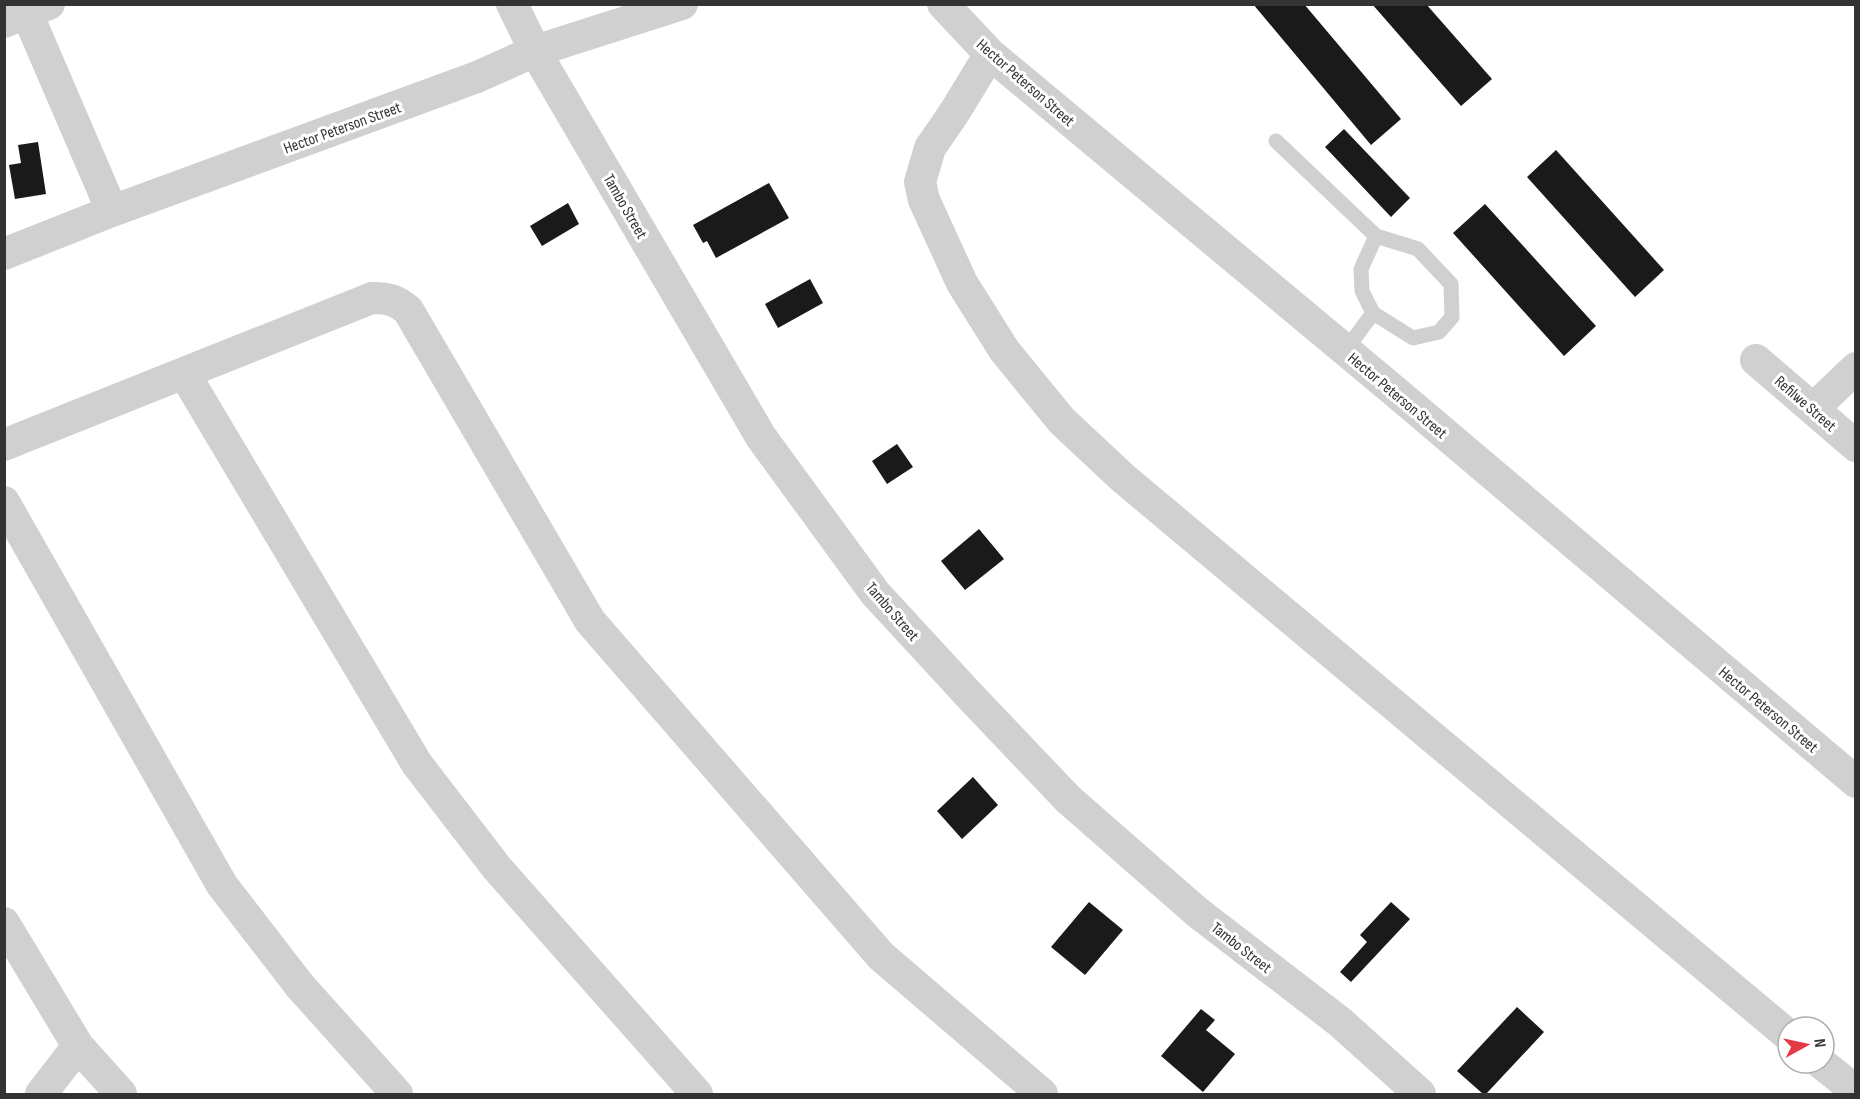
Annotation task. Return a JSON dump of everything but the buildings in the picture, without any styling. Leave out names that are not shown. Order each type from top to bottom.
[{"type":"street","name":"Tambo Street","points":[[512,4],[535,51],[761,437],[875,593],[1068,799],[1197,912],[1340,1022],[1420,1095]]},
{"type":"street","name":"Hector Peterson Street","points":[[4,254],[112,211],[468,81],[535,51],[682,4]]},
{"type":"street","name":"Hector Peterson Street","points":[[943,4],[990,54],[1856,782]]},
{"type":"street","points":[[26,11],[112,211]]},
{"type":"street","points":[[990,54],[930,148],[920,182],[924,200],[962,283],[1005,350],[1062,421],[1123,478],[1776,1025]]},
{"type":"street","points":[[4,445],[372,298],[387,298],[398,302],[408,310],[590,621],[880,956],[1042,1095]]},
{"type":"street","name":"Refilwe Street","points":[[1756,360],[1856,446]]},
{"type":"street","points":[[1813,409],[1856,368]]},
{"type":"street","points":[[184,373],[417,764],[497,868],[697,1095]]},
{"type":"street","points":[[4,502],[222,885],[300,986],[397,1095]]},
{"type":"street","points":[[4,923],[78,1046],[121,1095]]},
{"type":"street","points":[[41,1095],[78,1046]]},
{"type":"street","points":[[1836,1075],[1856,1091]]},
{"type":"lane","points":[[1276,141],[1376,236],[1418,249],[1451,284],[1452,317],[1439,332],[1413,338],[1373,313],[1362,291],[1361,269],[1376,236]]},
{"type":"lane","points":[[1345,351],[1373,313]]}]
